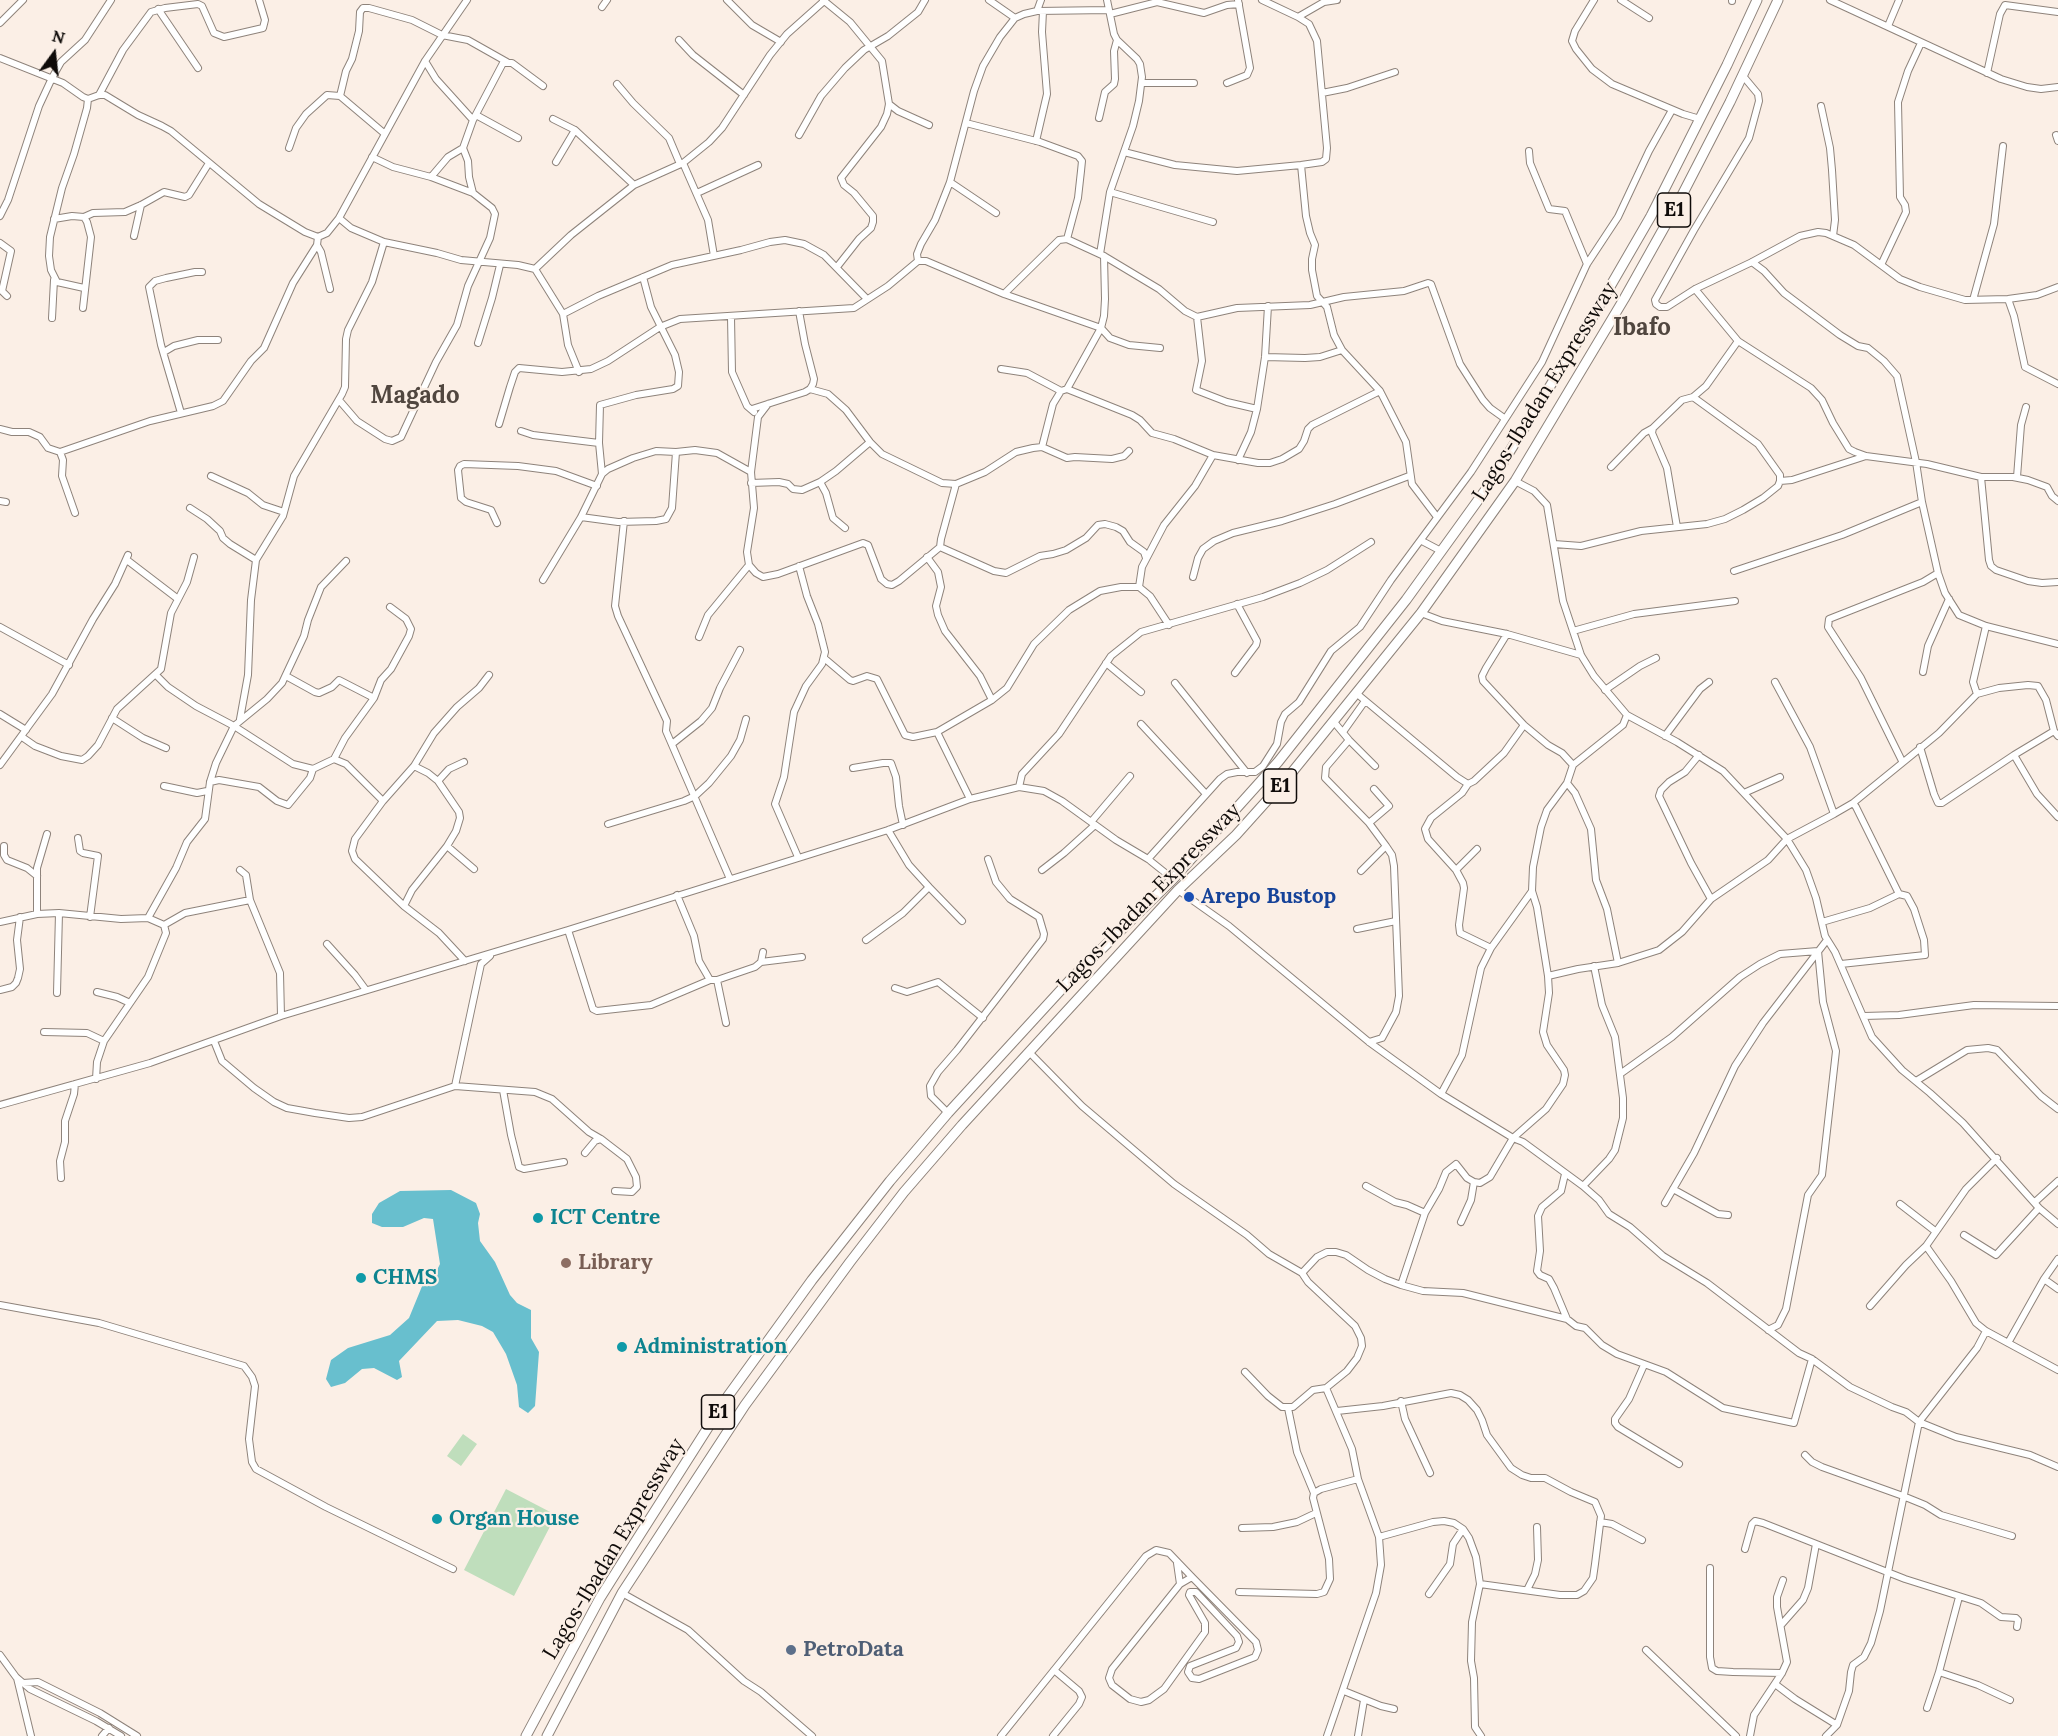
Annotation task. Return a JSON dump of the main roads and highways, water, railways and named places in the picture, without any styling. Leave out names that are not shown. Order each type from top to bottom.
[{"type":"highway","name":"Lagos-Ibadan Expressway","points":[[526,1736],[600,1598],[728,1396],[819,1271],[890,1181],[948,1113],[1070,980],[1173,879],[1285,754],[1406,600],[1489,485],[1589,323],[1651,216],[1757,0]]},
{"type":"highway","name":"Lagos-Ibadan Expressway","points":[[547,1736],[622,1593],[745,1405],[850,1262],[904,1192],[1029,1052],[1178,890],[1236,835],[1334,722],[1421,613],[1515,481],[1624,299],[1679,201],[1743,76],[1778,0]]},
{"type":"water","points":[[451,1190],[476,1203],[480,1214],[478,1223],[480,1241],[495,1262],[510,1295],[517,1303],[531,1310],[531,1338],[539,1352],[535,1406],[528,1413],[519,1407],[517,1385],[506,1354],[493,1332],[482,1326],[458,1320],[437,1321],[399,1361],[402,1377],[397,1380],[374,1368],[362,1369],[345,1383],[331,1387],[326,1379],[331,1360],[348,1348],[390,1335],[409,1318],[425,1279],[437,1270],[440,1264],[433,1219],[424,1218],[403,1227],[382,1227],[372,1223],[372,1214],[379,1203],[400,1191]]},
{"type":"place","name":"Arepo Bustop","points":[[1189,897]]},
{"type":"place","name":"ICT Centre","points":[[538,1218]]},
{"type":"place","name":"Library","points":[[566,1263]]},
{"type":"place","name":"CHMS","points":[[361,1278]]},
{"type":"place","name":"Administration","points":[[622,1347]]},
{"type":"place","name":"Organ House","points":[[437,1519]]},
{"type":"place","name":"PetroData","points":[[791,1650]]},
{"type":"district","name":"Ibafo","points":[[1642,328]]},
{"type":"district","name":"Magado","points":[[415,396]]}]
